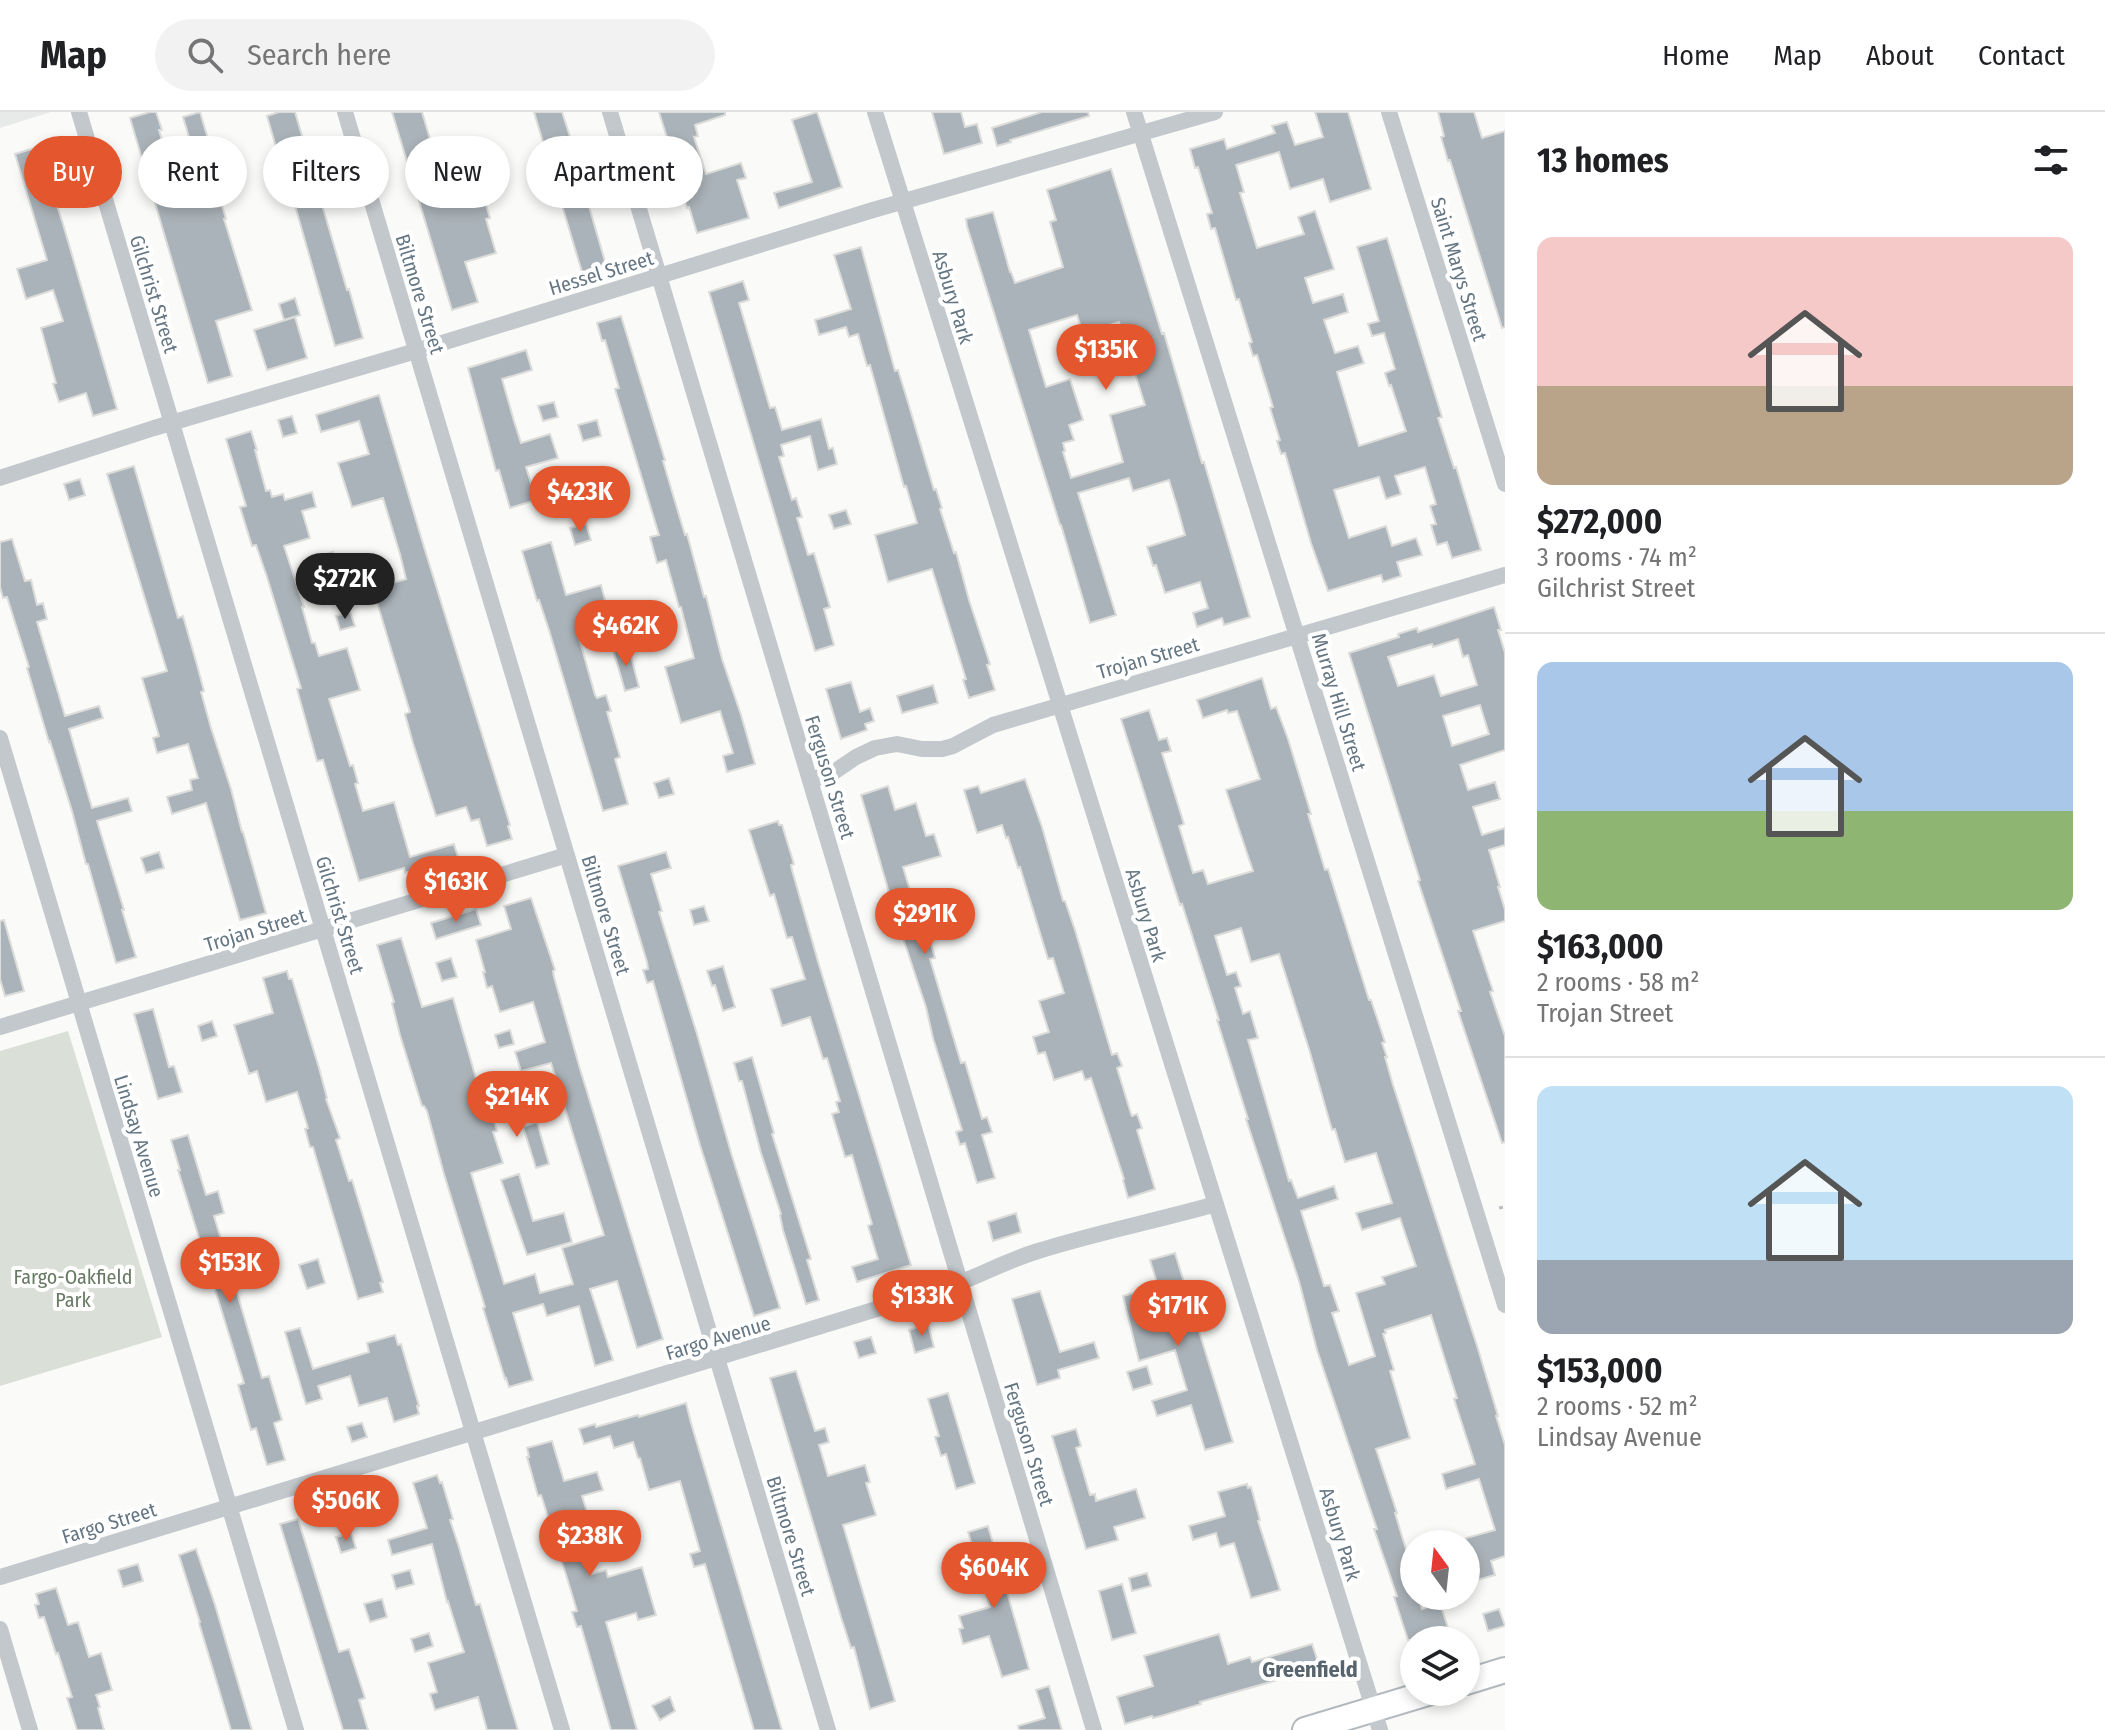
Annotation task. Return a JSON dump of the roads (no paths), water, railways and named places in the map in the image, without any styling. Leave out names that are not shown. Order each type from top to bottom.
[{"type":"street","name":"Gilchrist Street","points":[[79,112],[562,1730]]},
{"type":"street","name":"Biltmore Street","points":[[345,112],[828,1730]]},
{"type":"street","name":"Ferguson Street","points":[[610,112],[1094,1730]]},
{"type":"street","name":"Asbury Park","points":[[875,112],[1377,1720]]},
{"type":"street","name":"Murray Hill Street","points":[[1134,112],[1505,1305]]},
{"type":"street","name":"Hessel Street","points":[[0,478],[903,202],[1215,112]]},
{"type":"street","name":"Saint Marys Street","points":[[1389,112],[1505,484]]},
{"type":"street","name":"Trojan Street","points":[[810,780],[831,774],[875,748],[897,744],[922,749],[953,746],[993,725],[1060,704],[1505,575]]},
{"type":"street","name":"Lindsay Avenue","points":[[0,738],[296,1730]]},
{"type":"street","name":"Trojan Street","points":[[0,1027],[567,855]]},
{"type":"street","name":"Fargo Avenue","points":[[230,1507],[960,1284],[1029,1254],[1070,1241],[1216,1204]]},
{"type":"street","name":"Fargo Street","points":[[0,1577],[230,1507]]},
{"type":"street","points":[[0,1629],[30,1730]]},
{"type":"street","points":[[1480,1678],[1505,1670]]},
{"type":"street","points":[[1305,1730],[1377,1720],[1404,1706]]},
{"type":"district","name":"Greenfield","points":[[1310,1669]]},
{"type":"park label","name":"Fargo-Oakfield Park","points":[[73,1288]]}]
